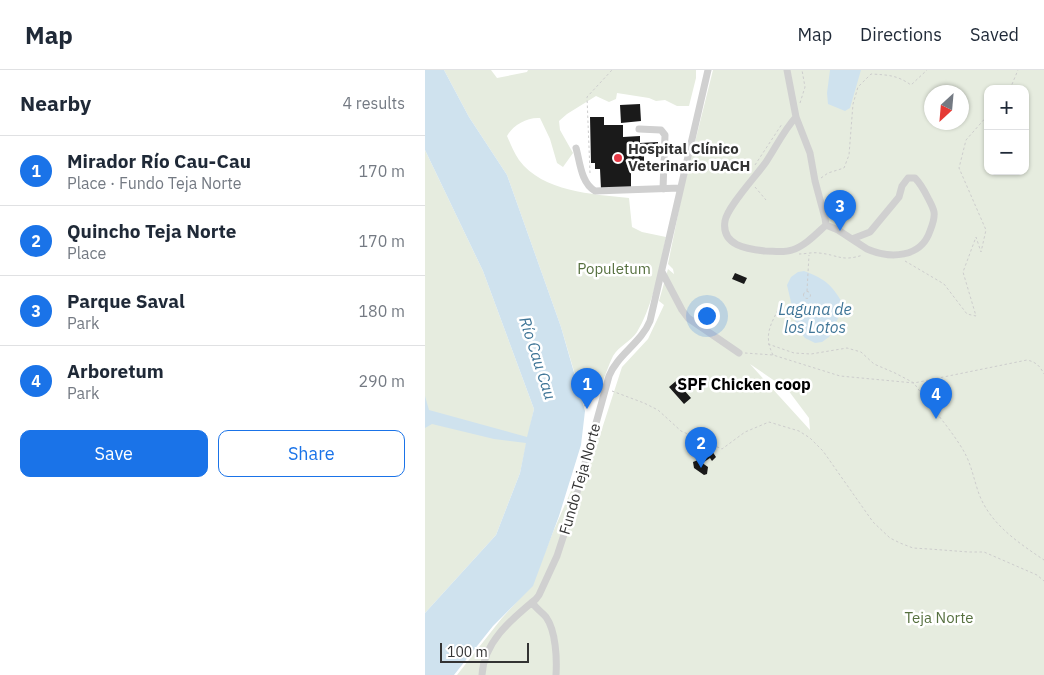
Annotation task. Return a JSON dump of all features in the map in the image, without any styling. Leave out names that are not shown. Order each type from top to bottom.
[{"type":"street","name":"Fundo Teja Norte","points":[[482,675],[485,657],[506,624],[533,602],[539,594],[557,556],[605,391],[615,364],[649,326],[708,70]]},
{"type":"street","points":[[787,70],[796,117],[810,153],[825,225],[804,244],[791,250],[778,252],[746,249],[728,237],[725,230],[725,219],[730,209],[766,162],[796,117]]},
{"type":"street","points":[[639,129],[661,130],[665,135],[663,189]]},
{"type":"street","points":[[576,148],[585,179],[591,189],[595,191],[680,188]]},
{"type":"street","points":[[825,225],[838,230],[852,239],[871,250],[893,254],[906,254],[917,250],[927,239],[932,227],[934,211],[921,184],[915,178],[908,178],[902,186],[899,197],[869,232],[852,239]]},
{"type":"street","points":[[662,272],[688,318],[739,353]]},
{"type":"street","points":[[533,602],[536,608],[546,617],[552,634],[557,660],[556,675]]},
{"type":"path","points":[[585,179],[591,172],[587,97],[612,70]]},
{"type":"path","points":[[796,117],[805,87],[802,70]]},
{"type":"path","points":[[815,181],[828,173],[844,168],[849,155],[853,104],[858,88],[871,74],[901,78],[911,85],[927,70]]},
{"type":"path","points":[[1012,85],[1018,70]]},
{"type":"path","points":[[893,254],[945,284],[967,314],[976,316],[963,272],[976,237],[981,252],[986,230],[959,168],[966,140],[984,120]]},
{"type":"path","points":[[800,254],[817,253],[840,258],[853,258],[871,250]]},
{"type":"path","points":[[807,291],[809,254]]},
{"type":"path","points":[[773,355],[768,344],[770,325],[780,306]]},
{"type":"path","points":[[768,344],[794,353],[811,354],[847,348],[861,352],[874,364],[895,372],[914,383],[965,453],[970,462],[977,488],[989,514],[1004,530],[1044,560]]},
{"type":"path","points":[[739,353],[773,355],[840,376],[914,383],[1027,360],[1040,366],[1044,374]]},
{"type":"path","points":[[584,406],[595,396],[605,391],[622,394],[658,410],[681,430],[722,449],[745,432],[769,422],[799,431],[810,438],[823,451],[873,522],[890,538],[913,548],[953,552],[984,552],[1037,575],[1044,581]]},
{"type":"green space","name":"Populetum","points":[[444,70],[491,70],[497,78],[527,72],[528,70],[696,70],[696,78],[689,106],[677,106],[665,100],[656,101],[649,98],[617,93],[616,99],[609,102],[596,96],[567,114],[559,121],[560,130],[573,153],[563,167],[557,163],[550,139],[540,118],[530,119],[521,123],[513,128],[507,136],[519,160],[529,171],[541,179],[569,190],[629,198],[632,227],[642,232],[666,237],[655,286],[643,321],[637,332],[613,356],[595,394],[583,402],[561,327],[507,175],[469,117]]},
{"type":"green space","name":"Teja Norte","points":[[713,70],[1044,70],[1044,675],[457,675],[502,618],[532,585],[595,436],[599,438],[622,367],[648,339],[664,305],[659,301],[668,269],[674,274],[673,269],[668,264],[683,190]],"holes":[[[750,364],[788,390],[809,418],[810,430]]]},
{"type":"green space","points":[[425,150],[483,271],[534,409],[520,473],[496,535],[425,613]]},
{"type":"water","name":"Río Cau Cau","points":[[425,70],[444,70],[469,117],[507,175],[561,327],[585,411],[581,445],[559,516],[533,586],[493,626],[454,675],[425,675],[425,613],[496,535],[520,473],[526,443],[494,439],[432,424],[425,428],[425,396],[429,410],[527,437],[534,409],[483,271],[425,150]]},
{"type":"water","points":[[830,70],[861,70],[850,108],[845,111],[828,104],[827,93]]},
{"type":"water","name":"Laguna de los Lotos","points":[[804,271],[828,284],[844,306],[829,337],[822,342],[815,343],[805,338],[797,328],[787,285],[791,277],[798,272]]},
{"type":"building","points":[[640,104],[641,121],[621,123],[620,105]]},
{"type":"building","name":"Hospital Clínico Veterinario UACH","points":[[590,117],[604,117],[604,125],[623,125],[623,137],[640,136],[640,143],[658,142],[658,152],[644,153],[644,170],[631,171],[631,188],[601,189],[600,169],[595,169],[595,163],[591,163]]},
{"type":"building","points":[[735,273],[747,278],[744,284],[732,279]]},
{"type":"building","points":[[676,381],[691,398],[684,404],[669,387]]},
{"type":"building","points":[[710,448],[716,457],[712,461],[710,458],[704,462],[700,455]]},
{"type":"building","points":[[698,460],[708,467],[707,474],[704,475],[694,468],[693,462]]},
{"type":"place","name":"Hospital Clínico Veterinario UACH","points":[[618,158]]},
{"type":"place","name":"Parque Saval","points":[[840,231]]},
{"type":"place","name":"Mirador Río Cau-Cau","points":[[587,409]]},
{"type":"place","name":"Arboretum","points":[[936,419]]},
{"type":"place","name":"Quincho Teja Norte","points":[[701,468]]},
{"type":"district","name":"SPF Chicken coop","points":[[744,384]]}]
